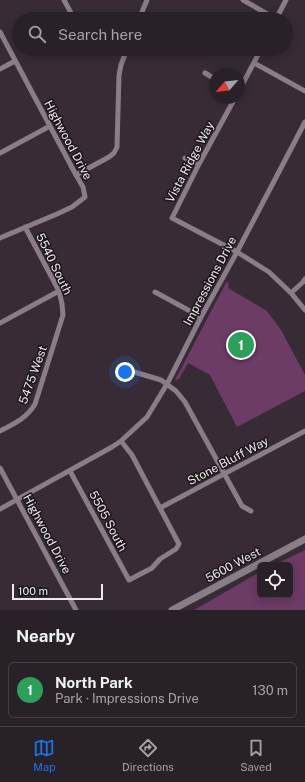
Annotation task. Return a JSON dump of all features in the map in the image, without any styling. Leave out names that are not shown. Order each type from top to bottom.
[{"type":"main road","name":"5600 West","points":[[172,610],[305,539]]},
{"type":"street","points":[[64,0],[70,12]]},
{"type":"street","points":[[142,12],[147,0]]},
{"type":"street","points":[[243,0],[264,12]]},
{"type":"street","points":[[280,12],[286,0]]},
{"type":"street","name":"Highwood Drive","points":[[0,32],[12,55]]},
{"type":"street","name":"Highwood Drive","points":[[12,56],[76,175],[85,197],[72,207],[25,227]]},
{"type":"street","points":[[76,175],[109,157],[114,153],[117,147],[119,75],[124,56]]},
{"type":"street","points":[[245,80],[258,56]]},
{"type":"street","points":[[0,69],[15,61]]},
{"type":"street","points":[[254,63],[305,91]]},
{"type":"street","points":[[205,73],[209,75]]},
{"type":"street","name":"Vista Ridge Way","points":[[232,104],[172,218],[237,252],[269,272],[291,293],[305,310]]},
{"type":"street","name":"Impressions Drive","points":[[0,508],[112,448],[147,417],[167,384],[305,122]]},
{"type":"street","points":[[0,153],[50,126]]},
{"type":"street","points":[[185,158],[199,164]]},
{"type":"street","points":[[0,238],[25,227]]},
{"type":"street","name":"5540 South","points":[[25,227],[59,291],[63,315],[58,333]]},
{"type":"street","points":[[291,293],[303,282],[305,278]]},
{"type":"street","points":[[0,323],[59,291]]},
{"type":"street","points":[[155,292],[201,317]]},
{"type":"street","name":"5475 West","points":[[0,431],[26,416],[31,411],[35,404],[58,333]]},
{"type":"street","points":[[132,371],[161,380],[176,391],[185,402],[242,506],[251,511]]},
{"type":"street","name":"Stone Bluff Way","points":[[160,508],[305,431]]},
{"type":"street","points":[[121,441],[132,455],[160,508]]},
{"type":"street","name":"Highwood Drive","points":[[0,468],[76,610]]},
{"type":"street","name":"5505 South","points":[[70,471],[129,580],[152,568],[160,559],[176,549],[179,544],[160,508]]},
{"type":"shaded area","points":[[227,281],[229,286],[228,288],[267,311],[281,330],[305,375],[305,391],[237,427],[210,375],[188,363],[179,379],[175,380]]},
{"type":"shaded area","points":[[305,550],[305,610],[194,610],[257,574],[257,598],[293,598],[293,562],[280,562]]},
{"type":"place","name":"North Park","points":[[241,345]]}]
